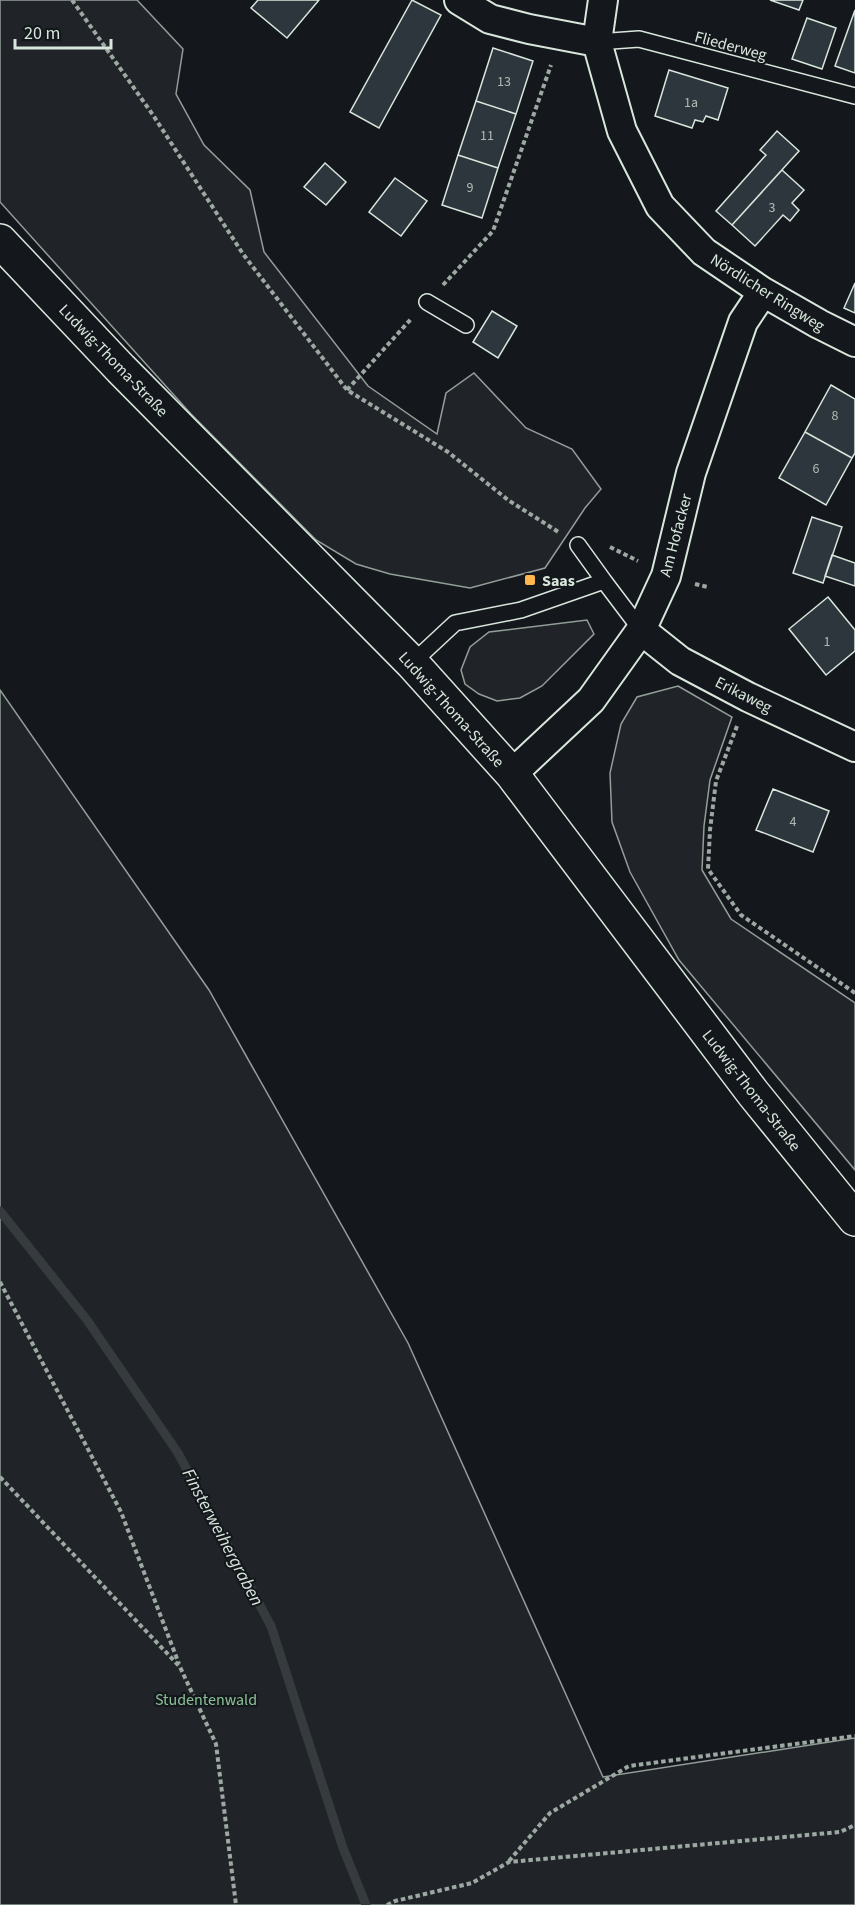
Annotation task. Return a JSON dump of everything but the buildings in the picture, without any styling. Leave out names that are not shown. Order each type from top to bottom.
[{"type":"street","points":[[459,0],[490,19],[597,42],[603,0]]},
{"type":"street","name":"Nördlicher Ringweg","points":[[597,42],[622,131],[660,207],[704,252],[763,292],[855,342]]},
{"type":"street","name":"Ludwig-Thoma-Straße","points":[[0,242],[412,663],[512,774],[753,1093],[855,1218]]},
{"type":"street","name":"Am Hofacker","points":[[512,774],[591,700],[641,630],[666,576],[691,473],[743,322],[763,292]]},
{"type":"street","name":"Erikaweg","points":[[641,630],[680,661],[748,697],[855,747]]},
{"type":"lane","name":"Fliederweg","points":[[597,42],[639,39],[855,96]]},
{"type":"lane","points":[[427,302],[466,325]]},
{"type":"lane","points":[[578,545],[641,630]]},
{"type":"lane","points":[[412,663],[455,623],[521,610],[604,581]]},
{"type":"path","points":[[72,0],[153,115],[243,254],[347,390],[448,452],[508,500],[578,545]]},
{"type":"path","points":[[347,390],[493,231],[561,36]]},
{"type":"path","points":[[748,697],[716,781],[708,869],[741,915],[855,993]]},
{"type":"path","points":[[0,1282],[121,1512],[180,1667],[216,1744],[236,1905]]},
{"type":"path","points":[[0,1477],[180,1667]]},
{"type":"path","points":[[387,1905],[395,1901],[472,1883],[509,1862],[550,1813],[629,1766],[855,1736]]},
{"type":"path","points":[[509,1862],[840,1832],[855,1825]]},
{"type":"green space","points":[[0,0],[137,0],[183,49],[176,94],[204,145],[250,190],[264,252],[368,386],[437,434],[446,393],[474,373],[526,428],[572,449],[601,489],[585,508],[545,568],[470,588],[390,574],[356,564],[316,540],[191,414],[0,202]]},
{"type":"green space","points":[[587,620],[594,634],[542,686],[520,698],[497,701],[479,694],[465,684],[461,670],[470,647],[489,632]]},
{"type":"green space","points":[[678,686],[732,717],[710,780],[704,826],[702,870],[731,919],[855,1003],[855,1170],[679,960],[630,872],[612,822],[610,773],[621,724],[637,697]]},
{"type":"green space","name":"Studentenwald","points":[[0,690],[209,990],[408,1343],[603,1777],[855,1738],[855,1905],[0,1905]]},
{"type":"waterway","name":"Finsterweihergraben","points":[[0,1211],[87,1320],[178,1453],[271,1626],[343,1848],[366,1905]]},
{"type":"place","name":"Saas","points":[[530,580]]}]
